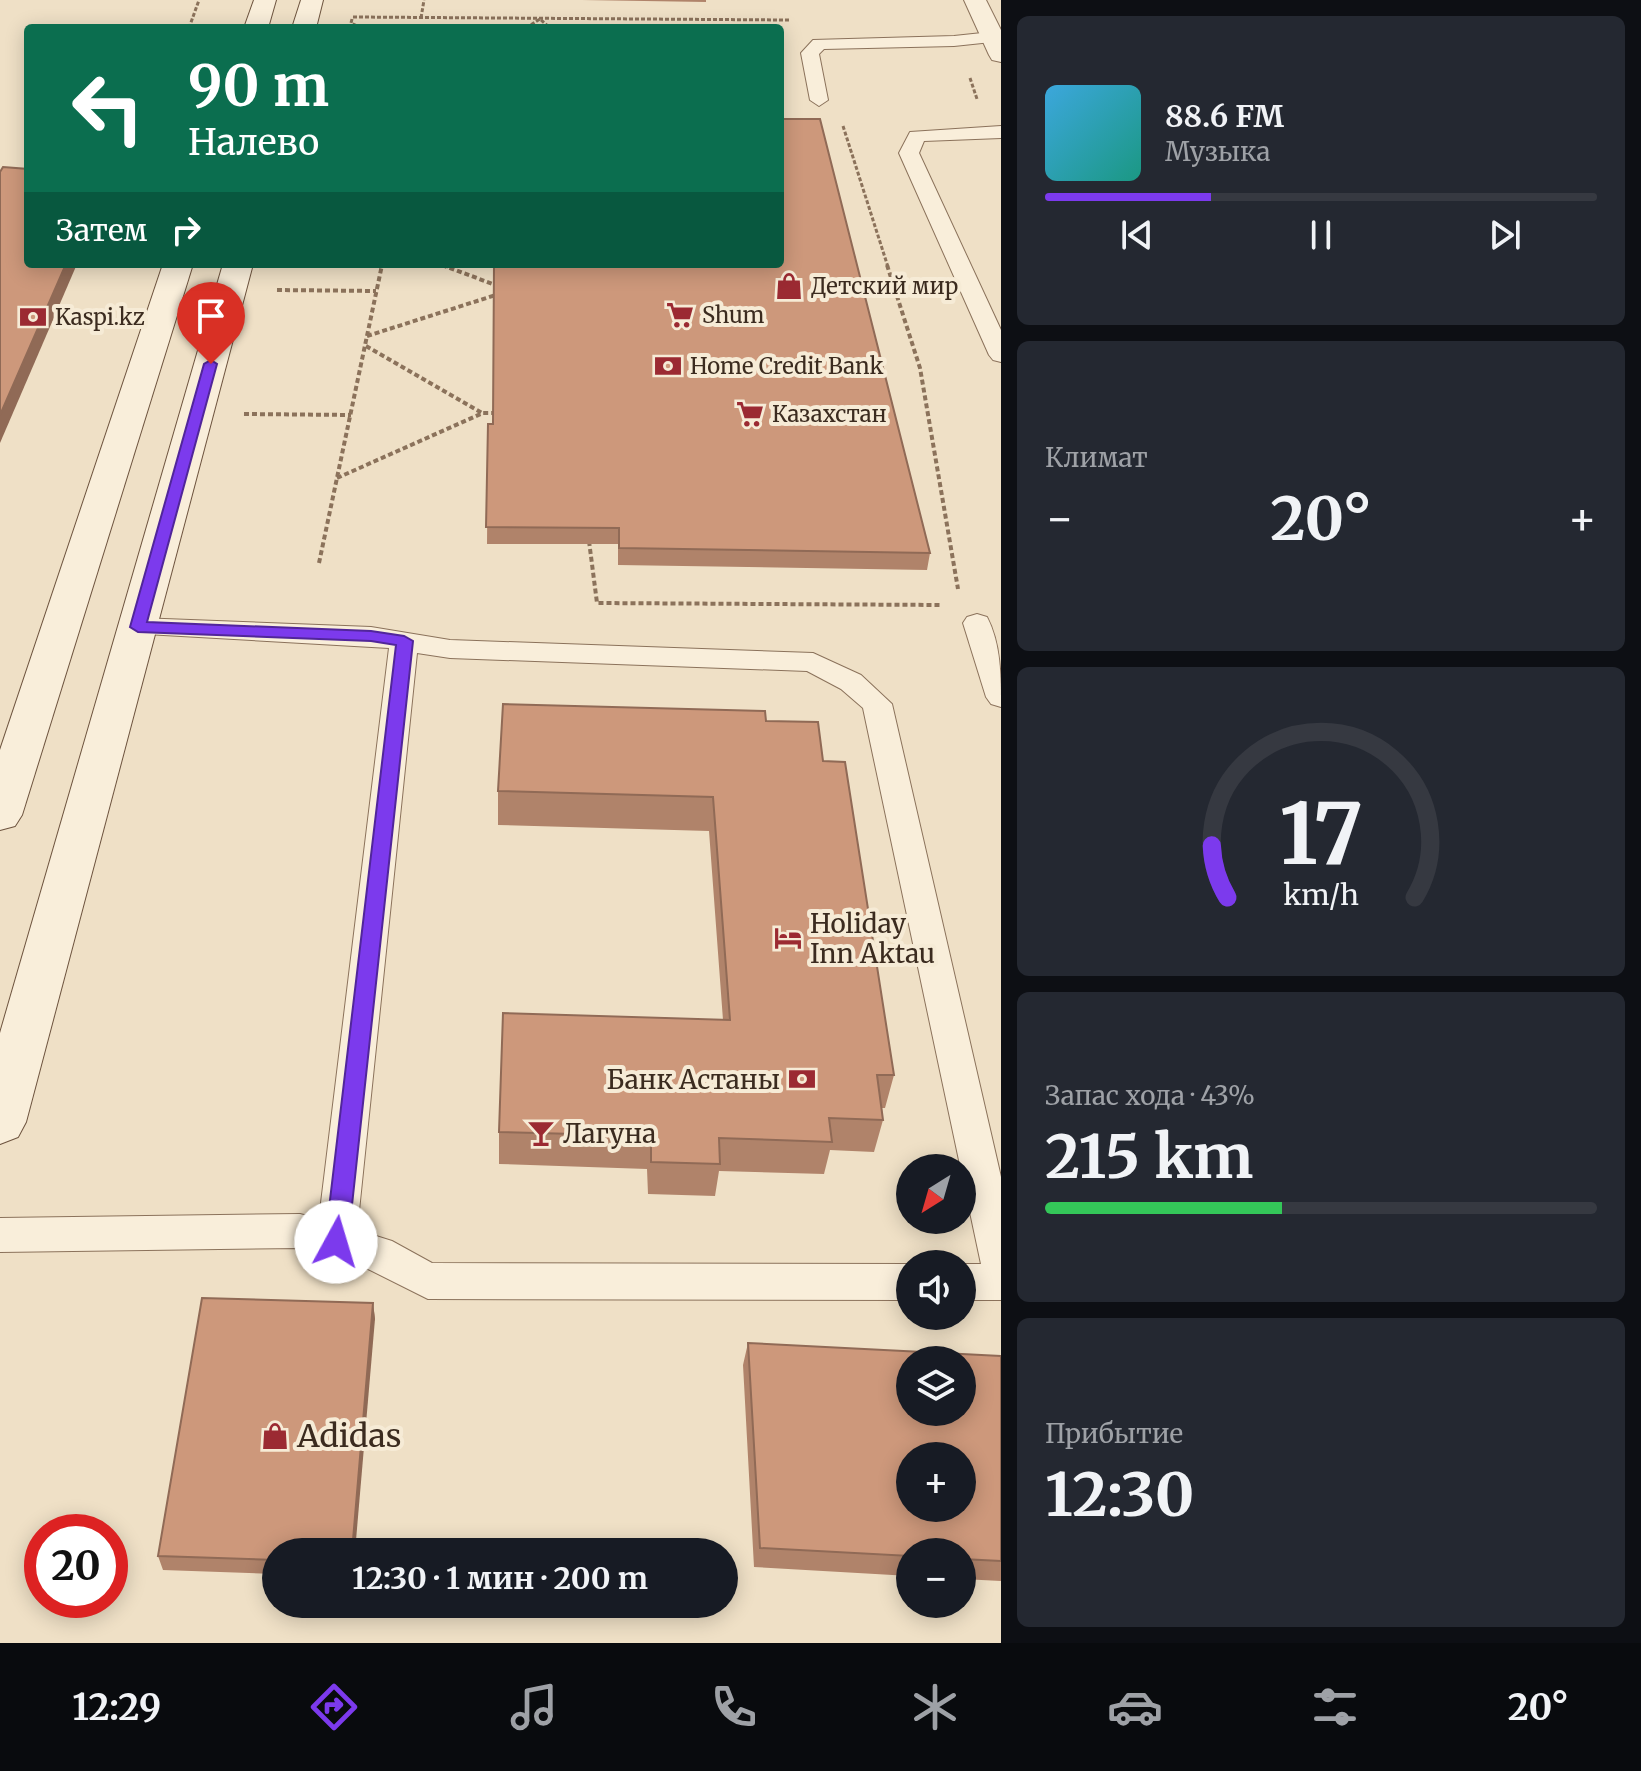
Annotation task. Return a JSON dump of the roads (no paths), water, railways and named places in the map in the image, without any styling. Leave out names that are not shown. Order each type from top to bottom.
[{"type":"main road","points":[[257,24],[265,0]]},
{"type":"main road","points":[[305,24],[312,0]]},
{"type":"main road","points":[[975,0],[998,42]]},
{"type":"main road","points":[[0,815],[177,268]]},
{"type":"main road","points":[[0,1122],[12,1032],[138,627],[235,277]]},
{"type":"lane","points":[[819,100],[810,53],[819,44],[998,42]]},
{"type":"lane","points":[[1001,132],[917,136],[909,153],[1001,355]]},
{"type":"lane","points":[[977,623],[1001,697]]},
{"type":"lane","points":[[138,627],[371,636],[450,649],[813,662],[851,682],[877,704],[1001,1264]]},
{"type":"lane","points":[[336,1242],[404,641]]},
{"type":"lane","points":[[0,1235],[300,1231],[378,1254],[428,1281],[896,1282]]},
{"type":"lane","points":[[976,1282],[1001,1282]]},
{"type":"place","name":"Детский мир","points":[[789,286]]},
{"type":"place","name":"Shum","points":[[680,315]]},
{"type":"place","name":"Kaspi.kz","points":[[33,317]]},
{"type":"place","name":"Home Credit Bank","points":[[668,366]]},
{"type":"place","name":"Казахстан","points":[[750,414]]},
{"type":"place","name":"Holiday Inn Aktau","points":[[788,938]]},
{"type":"place","name":"Банк Астаны","points":[[802,1079]]},
{"type":"place","name":"Лагуна","points":[[541,1133]]},
{"type":"place","name":"Adidas","points":[[275,1436]]}]
